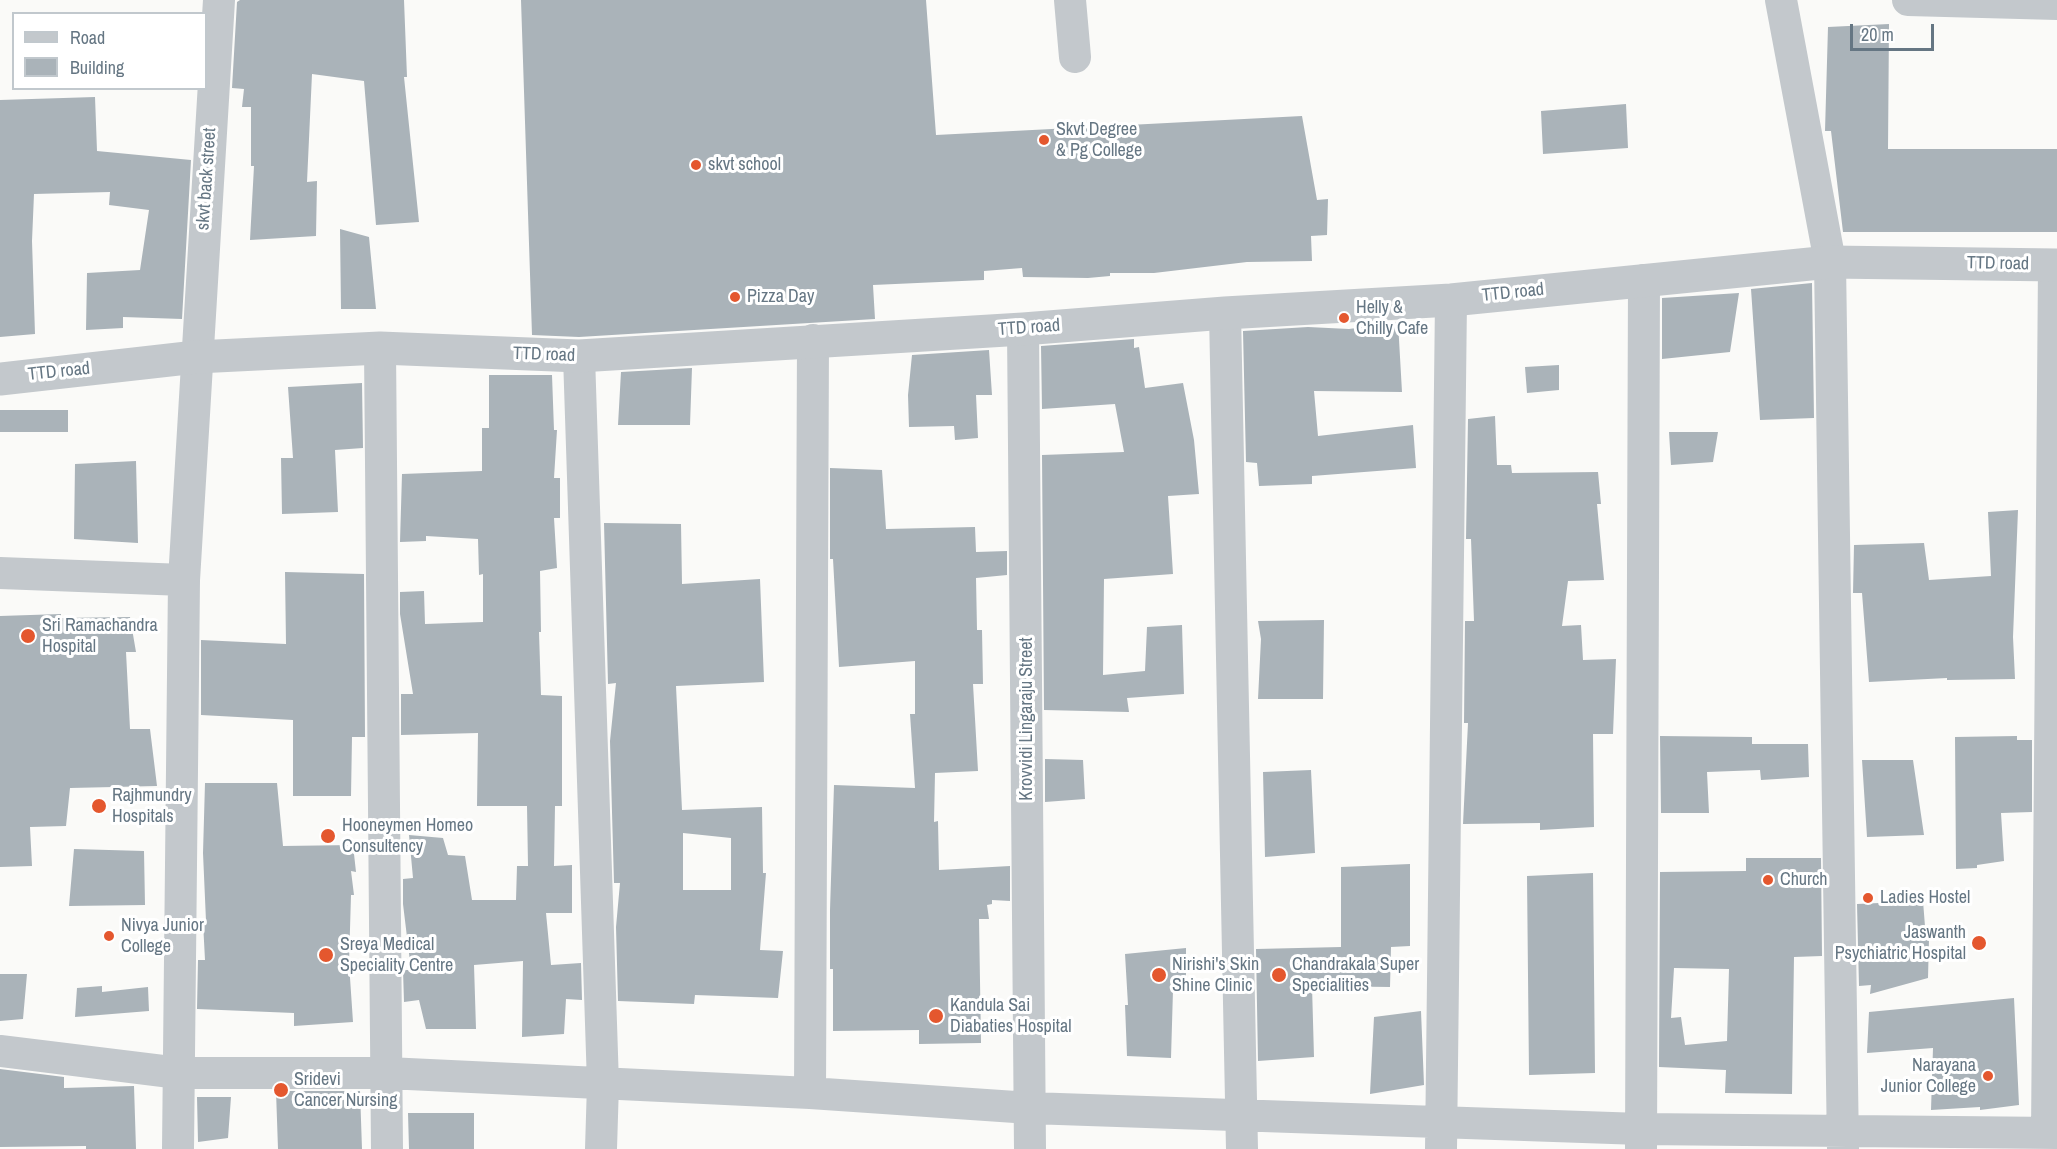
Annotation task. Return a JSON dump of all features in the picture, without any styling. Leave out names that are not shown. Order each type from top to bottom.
[{"type":"street","name":"skvt back street","points":[[178,1149],[184,580],[219,0]]},
{"type":"street","points":[[1070,0],[1075,57]]},
{"type":"street","points":[[1782,0],[1830,262],[1843,1141]]},
{"type":"street","points":[[1908,0],[2057,4]]},
{"type":"street","name":"TTD road","points":[[0,379],[196,357],[380,348],[579,356],[1023,329],[1225,313],[1451,300],[1830,262],[2056,265]]},
{"type":"street","points":[[0,1051],[179,1073],[387,1074],[810,1093],[1030,1108],[1243,1115],[1442,1136],[1843,1141],[2052,1133],[2056,265]]},
{"type":"street","points":[[1641,1139],[1644,280]]},
{"type":"street","points":[[1442,1136],[1451,300]]},
{"type":"street","points":[[1225,313],[1242,1149]]},
{"type":"street","name":"Krovvidi Lingaraju Street","points":[[1023,329],[1030,1149]]},
{"type":"street","points":[[810,1093],[813,340]]},
{"type":"street","points":[[380,348],[387,1149]]},
{"type":"street","points":[[579,356],[603,1084],[601,1149]]},
{"type":"street","points":[[0,573],[184,580]]},
{"type":"building","points":[[240,0],[404,0],[407,77],[404,77],[419,222],[376,225],[364,81],[312,74],[307,182],[317,181],[316,236],[250,240],[254,166],[251,166],[251,107],[242,107],[244,89],[232,88],[237,2]]},
{"type":"building","points":[[521,0],[926,0],[936,135],[1302,116],[1317,200],[1328,199],[1327,235],[1311,236],[1312,261],[1247,262],[1154,273],[1110,273],[1110,276],[1088,278],[1023,277],[1022,268],[984,271],[984,280],[873,285],[875,319],[579,337],[532,335]]},
{"type":"building","points":[[1889,24],[1888,149],[2057,149],[2057,232],[1843,232],[1831,131],[1825,131],[1828,27]]},
{"type":"building","points":[[95,97],[97,151],[191,160],[182,319],[123,317],[123,328],[86,330],[87,273],[140,270],[149,210],[109,205],[110,192],[34,194],[32,241],[35,334],[0,337],[0,100]]},
{"type":"building","points":[[1626,104],[1628,148],[1543,154],[1541,111]]},
{"type":"building","points":[[340,229],[369,237],[376,309],[341,309]]},
{"type":"building","points":[[1812,283],[1814,418],[1760,420],[1751,289]]},
{"type":"building","points":[[1739,293],[1730,352],[1662,359],[1662,298]]},
{"type":"building","points":[[1398,322],[1402,392],[1314,391],[1318,436],[1413,425],[1416,468],[1312,476],[1312,484],[1259,486],[1257,463],[1246,462],[1243,331],[1308,327],[1349,329]]},
{"type":"building","points":[[1134,339],[1134,348],[1139,347],[1145,388],[1183,383],[1194,440],[1199,494],[1168,496],[1173,574],[1104,579],[1103,675],[1145,671],[1147,627],[1182,625],[1184,694],[1127,698],[1129,712],[1044,710],[1042,455],[1124,452],[1115,404],[1042,409],[1041,346]]},
{"type":"building","points":[[989,350],[992,395],[976,395],[978,438],[955,440],[954,426],[909,427],[908,395],[912,355]]},
{"type":"building","points":[[1559,365],[1559,390],[1527,393],[1525,367]]},
{"type":"building","points":[[692,368],[690,425],[618,425],[621,372]]},
{"type":"building","points":[[489,375],[552,375],[554,430],[557,430],[554,478],[560,478],[560,518],[554,518],[557,568],[540,571],[541,695],[562,696],[562,806],[555,806],[554,866],[572,865],[572,913],[546,913],[551,965],[581,963],[582,1000],[566,999],[564,1034],[522,1037],[523,961],[474,965],[476,1029],[426,1029],[419,1000],[404,1002],[403,970],[411,970],[403,904],[403,879],[413,878],[409,835],[443,838],[448,855],[465,856],[472,900],[516,900],[517,866],[528,866],[527,806],[477,806],[478,733],[401,735],[401,694],[413,694],[400,614],[400,592],[424,591],[425,624],[483,622],[483,574],[479,575],[478,539],[426,536],[426,541],[400,542],[402,474],[482,471],[482,428],[489,428]]},
{"type":"building","points":[[362,383],[363,448],[335,450],[338,512],[282,514],[281,458],[293,458],[288,387]]},
{"type":"building","points":[[0,410],[68,410],[68,432],[0,432]]},
{"type":"building","points":[[1495,416],[1497,465],[1511,465],[1512,473],[1598,472],[1601,504],[1597,504],[1604,580],[1568,581],[1562,626],[1581,625],[1583,660],[1616,659],[1613,734],[1593,734],[1594,827],[1540,830],[1540,823],[1463,824],[1468,723],[1464,723],[1465,621],[1474,621],[1471,539],[1466,539],[1468,419]]},
{"type":"building","points":[[1669,432],[1718,432],[1713,462],[1671,465]]},
{"type":"building","points":[[136,461],[138,543],[74,539],[75,464]]},
{"type":"building","points":[[830,468],[882,470],[886,529],[975,527],[976,552],[1007,551],[1007,575],[976,578],[977,630],[982,630],[983,684],[973,684],[978,771],[935,773],[934,822],[938,821],[939,870],[1010,866],[1010,901],[992,900],[992,904],[987,905],[989,919],[979,919],[981,1043],[919,1044],[919,1030],[833,1031],[830,910],[834,785],[915,788],[910,714],[915,714],[915,661],[839,667],[833,559],[830,559]]},
{"type":"building","points":[[2018,510],[2013,637],[2015,679],[1947,680],[1947,678],[1869,682],[1862,593],[1853,593],[1854,545],[1924,543],[1929,580],[1991,576],[1988,512]]},
{"type":"building","points":[[604,523],[681,524],[682,584],[760,579],[764,682],[676,686],[682,810],[762,807],[763,873],[766,873],[760,950],[783,951],[778,998],[695,995],[694,1004],[618,1001],[616,927],[620,883],[614,883],[610,741],[616,683],[608,684]],"holes":[[[683,833],[731,838],[731,890],[683,890]]]},
{"type":"building","points":[[285,572],[364,574],[365,737],[352,737],[351,796],[293,796],[293,720],[201,715],[201,640],[286,644]]},
{"type":"building","points":[[61,614],[61,618],[130,617],[136,652],[126,652],[130,729],[150,729],[157,786],[70,788],[66,826],[30,827],[32,866],[0,867],[0,616]]},
{"type":"building","points":[[1324,620],[1323,699],[1258,699],[1261,639],[1258,621]]},
{"type":"building","points":[[1660,736],[1752,737],[1752,744],[1808,744],[1809,777],[1761,780],[1760,770],[1707,772],[1709,813],[1661,813]]},
{"type":"building","points":[[2017,736],[2017,740],[2032,740],[2032,812],[2001,813],[2004,861],[1977,865],[1977,868],[1956,869],[1955,737]]},
{"type":"building","points":[[1045,759],[1083,760],[1085,799],[1045,802]]},
{"type":"building","points":[[1862,760],[1913,760],[1924,835],[1867,837]]},
{"type":"building","points":[[1311,770],[1315,853],[1265,857],[1263,772]]},
{"type":"building","points":[[205,783],[277,783],[283,846],[353,845],[356,872],[351,871],[354,895],[351,895],[349,963],[353,1022],[294,1026],[294,1013],[197,1009],[198,960],[205,960],[203,853]]},
{"type":"building","points":[[74,849],[144,851],[145,905],[69,906]]},
{"type":"building","points":[[1746,858],[1821,858],[1822,956],[1794,957],[1792,1094],[1725,1093],[1726,1070],[1659,1067],[1660,872],[1746,871]],"holes":[[[1674,968],[1729,969],[1727,1041],[1685,1045],[1681,1017],[1671,1018]]]},
{"type":"building","points":[[1410,864],[1410,946],[1391,947],[1390,987],[1312,986],[1314,1057],[1258,1061],[1256,949],[1341,947],[1341,867]]},
{"type":"building","points":[[1593,873],[1595,1073],[1529,1075],[1527,876]]},
{"type":"building","points":[[1923,901],[1926,939],[1929,939],[1928,978],[1870,994],[1871,985],[1859,986],[1857,904]]},
{"type":"building","points":[[1186,948],[1186,990],[1173,990],[1171,1058],[1127,1056],[1125,1005],[1128,1005],[1125,954]]},
{"type":"building","points":[[0,974],[27,974],[23,1019],[0,1021]]},
{"type":"building","points":[[102,986],[102,992],[148,987],[149,1011],[75,1017],[77,988]]},
{"type":"building","points":[[2014,998],[2019,1105],[1980,1110],[1980,1107],[1931,1110],[1933,1048],[1867,1053],[1869,1012]]},
{"type":"building","points":[[1421,1011],[1424,1085],[1370,1094],[1374,1017]]},
{"type":"building","points":[[0,1069],[64,1077],[64,1088],[134,1086],[136,1149],[86,1149],[86,1146],[0,1147]]},
{"type":"building","points":[[276,1091],[360,1091],[362,1149],[278,1149]]},
{"type":"building","points":[[197,1097],[231,1097],[228,1138],[198,1142]]},
{"type":"building","points":[[408,1113],[474,1113],[474,1149],[409,1149]]},
{"type":"place","name":"Skvt Degree & Pg College","points":[[1044,140]]},
{"type":"place","name":"skvt school","points":[[696,165]]},
{"type":"place","name":"Pizza Day","points":[[735,297]]},
{"type":"place","name":"Helly & Chilly Cafe","points":[[1344,318]]},
{"type":"place","name":"Sri Ramachandra Hospital","points":[[28,636]]},
{"type":"place","name":"Rajhmundry Hospitals","points":[[99,806]]},
{"type":"place","name":"Hooneymen Homeo Consultency","points":[[328,836]]},
{"type":"place","name":"Church","points":[[1768,880]]},
{"type":"place","name":"Ladies Hostel","points":[[1868,898]]},
{"type":"place","name":"Nivya Junior College","points":[[109,936]]},
{"type":"place","name":"Jaswanth Psychiatric Hospital","points":[[1979,943]]},
{"type":"place","name":"Sreya Medical Speciality Centre","points":[[326,955]]},
{"type":"place","name":"Nirishi's Skin Shine Clinic","points":[[1159,975]]},
{"type":"place","name":"Chandrakala Super Specialities","points":[[1279,975]]},
{"type":"place","name":"Kandula Sai Diabaties Hospital","points":[[936,1016]]},
{"type":"place","name":"Narayana Junior College","points":[[1988,1076]]},
{"type":"place","name":"Sridevi Cancer Nursing","points":[[281,1090]]}]
